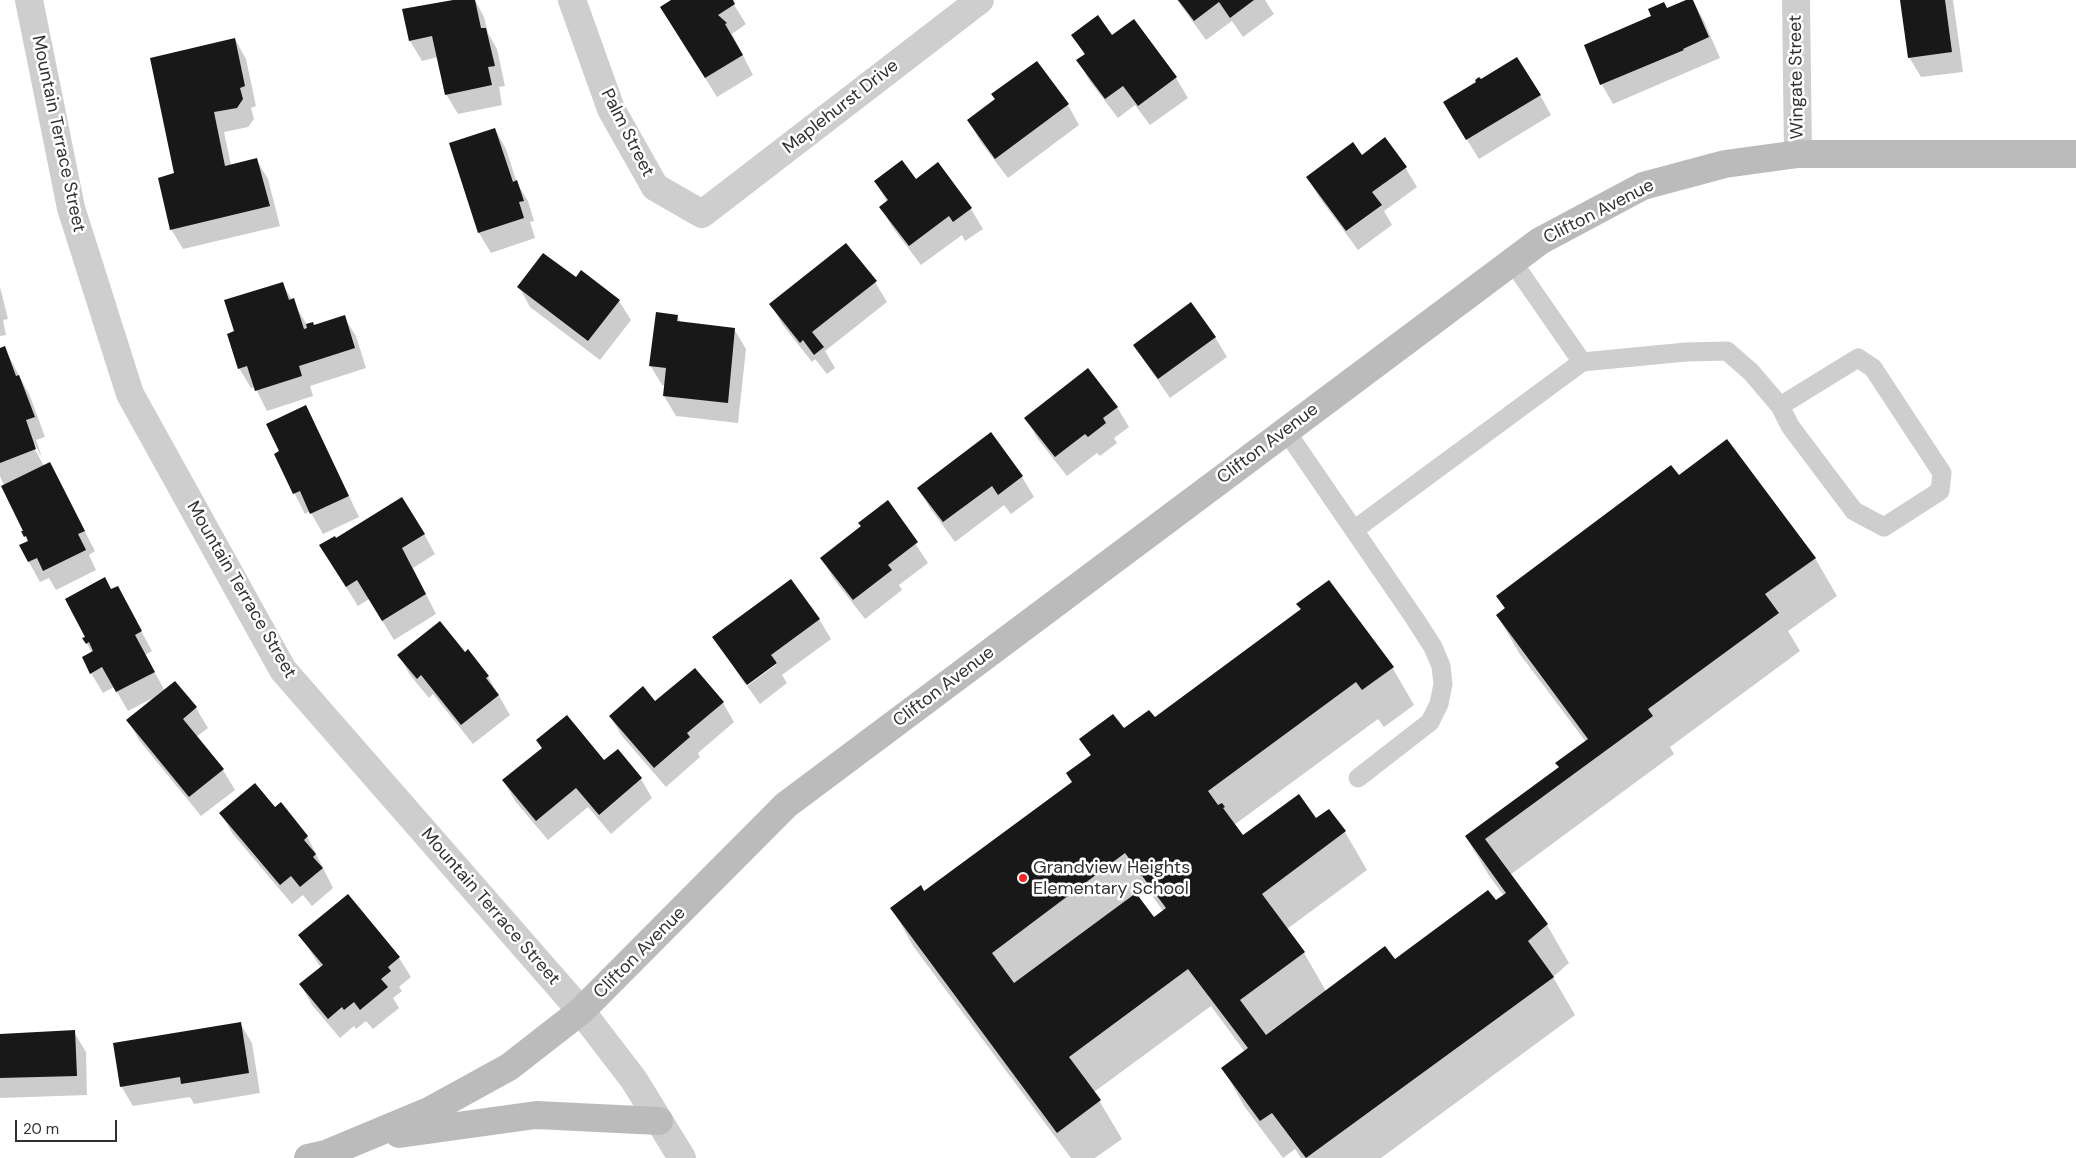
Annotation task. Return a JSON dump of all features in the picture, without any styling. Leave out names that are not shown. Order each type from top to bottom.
[{"type":"main road","name":"Clifton Avenue","points":[[361,1140],[429,1111],[509,1067],[581,1011],[786,805],[1540,241],[1643,186],[1725,164],[1798,154],[2076,154]]},
{"type":"main road","points":[[308,1158],[326,1154],[361,1140],[536,1115],[660,1121]]},
{"type":"street","name":"Mountain Terrace Street","points":[[29,0],[71,208],[130,394],[283,670],[581,1011],[634,1080],[682,1158]]},
{"type":"street","name":"Palm Street","points":[[572,0],[610,109],[655,187],[702,214]]},
{"type":"street","name":"Maplehurst Drive","points":[[702,214],[980,0]]},
{"type":"street","name":"Wingate Street","points":[[1796,0],[1798,154]]},
{"type":"lane","points":[[1512,261],[1582,362]]},
{"type":"lane","points":[[1354,530],[1582,362],[1686,352],[1727,351],[1751,372],[1780,406],[1790,426],[1854,511],[1884,527],[1940,491],[1942,473],[1873,368],[1858,358],[1780,406]]},
{"type":"lane","points":[[1286,431],[1433,648],[1441,666],[1443,684],[1439,704],[1430,722],[1358,778]]},
{"type":"building","points":[[453,0],[475,0],[481,28],[486,28],[495,66],[488,67],[492,85],[445,95],[432,36],[409,41],[402,9]]},
{"type":"building","points":[[671,0],[733,0],[735,4],[718,15],[727,23],[725,24],[743,55],[705,78],[660,7]]},
{"type":"building","points":[[1178,0],[1254,0],[1230,18],[1219,2],[1194,21]]},
{"type":"building","points":[[1686,0],[1693,0],[1709,37],[1684,50],[1600,85],[1584,45],[1651,16],[1648,9],[1664,2],[1667,8]]},
{"type":"building","points":[[1900,0],[1945,0],[1952,52],[1908,58]]},
{"type":"building","points":[[1098,15],[1112,35],[1134,19],[1177,77],[1138,106],[1123,86],[1105,99],[1076,60],[1085,54],[1071,35]]},
{"type":"building","points":[[235,38],[245,86],[240,88],[243,99],[237,108],[214,112],[225,166],[257,158],[270,206],[170,230],[158,178],[174,173],[150,58]]},
{"type":"building","points":[[1517,57],[1541,95],[1466,140],[1443,102],[1476,82],[1475,80],[1479,77],[1481,79]]},
{"type":"building","points":[[1037,61],[1069,104],[995,159],[967,120],[995,99],[991,94]]},
{"type":"building","points":[[495,128],[513,182],[517,180],[524,201],[519,202],[524,218],[478,233],[449,143]]},
{"type":"building","points":[[1385,137],[1407,167],[1372,192],[1382,205],[1346,231],[1306,177],[1353,142],[1362,155]]},
{"type":"building","points":[[902,160],[916,179],[938,162],[972,208],[953,222],[949,216],[909,246],[879,207],[888,200],[874,181]]},
{"type":"building","points":[[846,243],[877,281],[812,332],[824,347],[814,355],[803,340],[800,343],[769,304]]},
{"type":"building","points":[[543,253],[576,277],[581,270],[620,300],[588,341],[517,287]]},
{"type":"building","points":[[283,282],[289,300],[294,298],[304,329],[307,328],[306,324],[313,322],[314,325],[345,315],[355,348],[299,366],[302,376],[255,391],[247,366],[238,369],[227,334],[234,331],[224,300]]},
{"type":"building","points":[[1191,302],[1216,337],[1158,379],[1133,345]]},
{"type":"building","points":[[656,312],[678,315],[677,321],[735,328],[728,403],[663,396],[666,368],[649,366]]},
{"type":"building","points":[[5,346],[16,376],[19,375],[35,417],[26,420],[36,449],[0,463],[0,348]]},
{"type":"building","points":[[1088,368],[1118,407],[1103,418],[1106,423],[1088,437],[1085,434],[1055,457],[1024,418]]},
{"type":"building","points":[[306,405],[349,496],[310,514],[300,491],[293,494],[274,454],[279,451],[266,424]]},
{"type":"building","points":[[991,432],[1023,476],[998,495],[992,486],[943,522],[917,488]]},
{"type":"building","points":[[1727,439],[1816,558],[1765,594],[1779,613],[1648,709],[1653,716],[1485,839],[1548,924],[1528,941],[1554,977],[1306,1158],[1272,1113],[1260,1121],[1221,1068],[1248,1048],[1188,969],[1069,1057],[1101,1100],[1057,1133],[890,908],[921,885],[924,891],[1072,782],[1066,773],[1091,755],[1079,739],[1113,714],[1124,728],[1149,710],[1155,717],[1301,609],[1296,604],[1329,580],[1394,667],[1362,690],[1356,682],[1208,791],[1218,805],[1222,803],[1225,807],[1223,808],[1243,835],[1299,794],[1316,818],[1329,809],[1346,831],[1262,894],[1305,952],[1240,1000],[1266,1035],[1385,946],[1395,959],[1488,890],[1496,900],[1506,893],[1465,836],[1559,767],[1555,763],[1588,739],[1496,615],[1505,608],[1496,596],[1671,465],[1679,475]],"holes":[[[1125,853],[1166,908],[1154,917],[1136,893],[1014,983],[992,953]]]},
{"type":"building","points":[[50,462],[85,531],[78,534],[86,550],[43,571],[37,558],[28,562],[19,545],[28,541],[21,531],[23,531],[1,486]]},
{"type":"building","points":[[402,497],[425,534],[402,548],[426,594],[382,621],[357,580],[346,587],[319,545],[335,536],[336,538]]},
{"type":"building","points":[[888,500],[918,542],[888,565],[892,570],[853,600],[820,558],[861,526],[858,523]]},
{"type":"building","points":[[105,577],[111,589],[118,586],[142,631],[135,635],[155,672],[116,692],[102,667],[90,674],[82,657],[93,651],[89,642],[86,644],[82,638],[85,637],[65,599]]},
{"type":"building","points":[[791,579],[820,619],[771,655],[777,663],[747,685],[712,637]]},
{"type":"building","points":[[440,621],[465,652],[468,649],[489,676],[486,678],[499,695],[461,725],[421,675],[417,679],[397,655]]},
{"type":"building","points":[[695,668],[724,702],[687,733],[690,737],[654,768],[609,716],[643,686],[655,701]]},
{"type":"building","points":[[175,681],[197,707],[183,719],[224,769],[189,797],[126,720]]},
{"type":"building","points":[[567,715],[604,760],[618,749],[642,778],[599,815],[576,788],[536,821],[502,780],[542,748],[536,740]]},
{"type":"building","points":[[255,783],[275,807],[281,802],[308,836],[304,840],[316,854],[313,857],[323,868],[300,887],[291,876],[280,885],[219,813]]},
{"type":"building","points":[[348,894],[400,957],[388,967],[391,971],[381,979],[388,987],[360,1010],[354,1002],[344,1010],[342,1007],[328,1019],[299,984],[323,965],[298,935]]},
{"type":"building","points":[[241,1022],[249,1073],[181,1084],[180,1077],[120,1087],[113,1043]]},
{"type":"building","points":[[75,1030],[77,1076],[0,1078],[0,1034]]},
{"type":"place","name":"Grandview Heights Elementary School","points":[[1023,878]]}]
